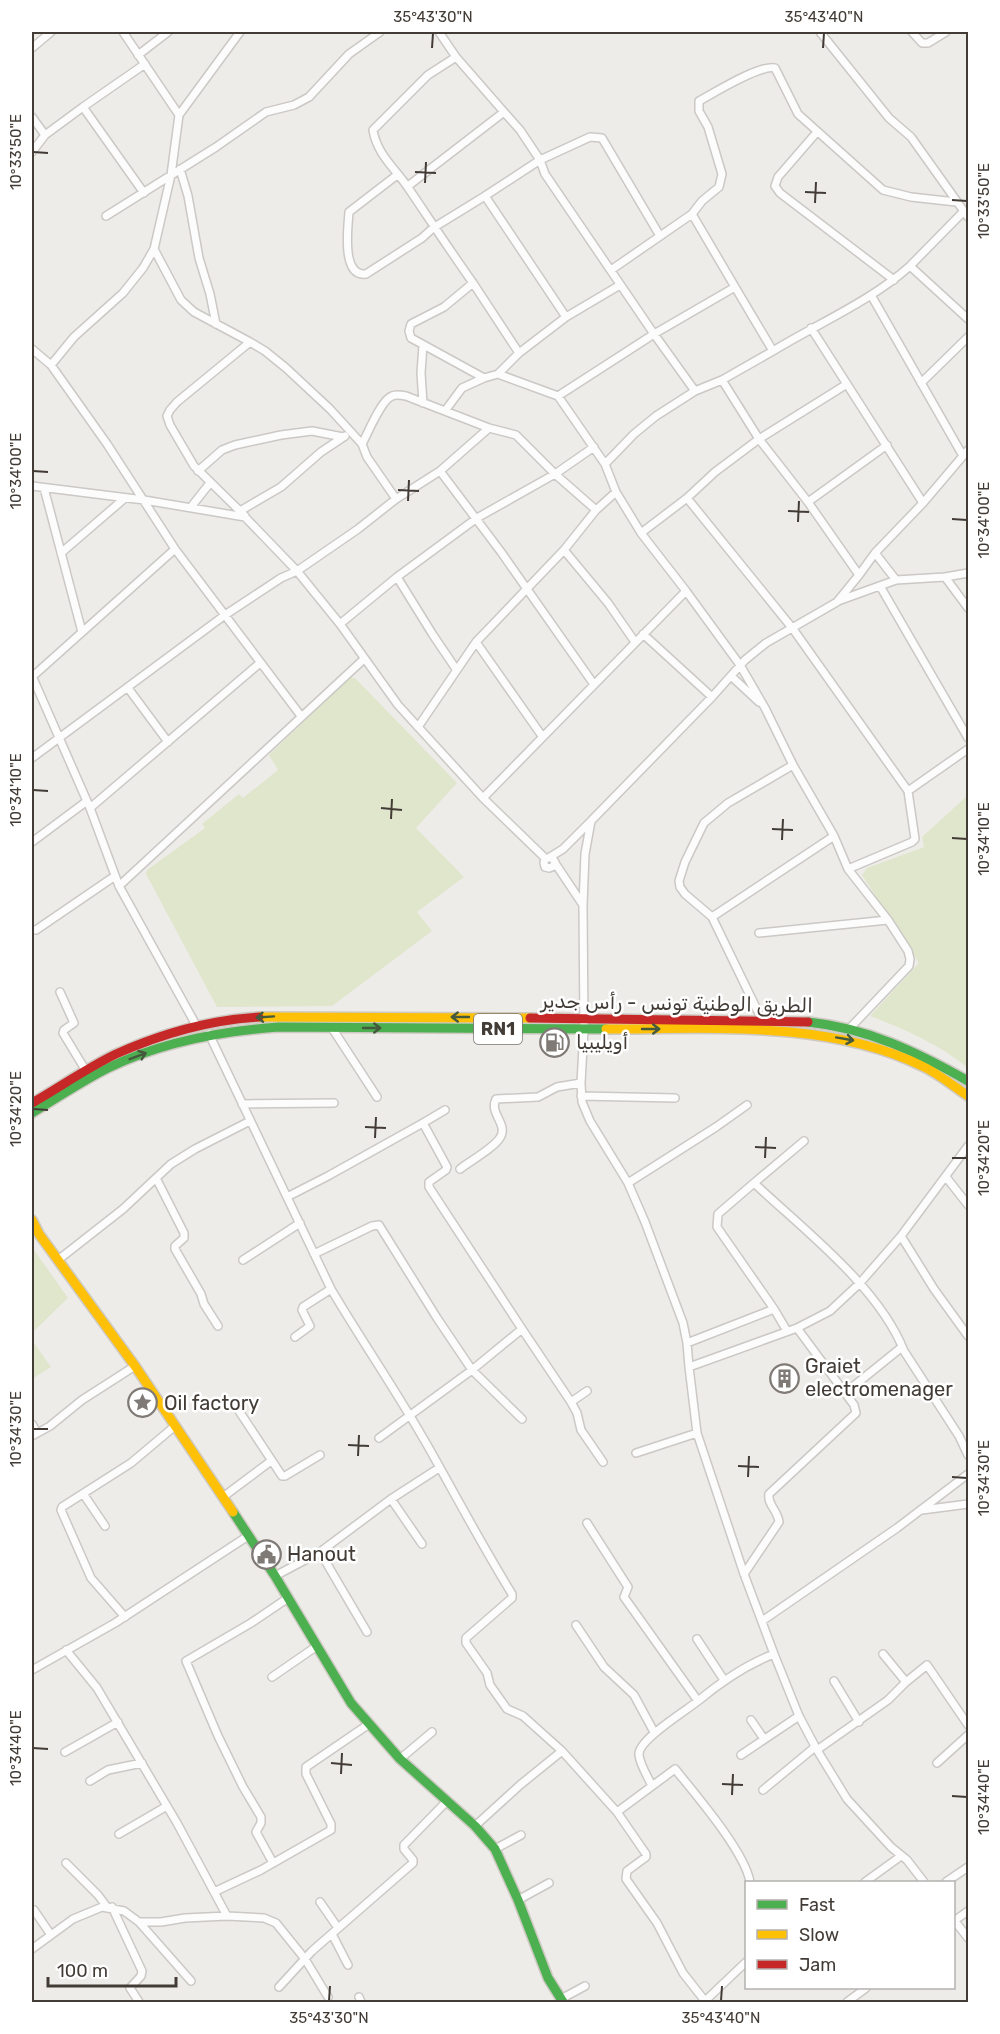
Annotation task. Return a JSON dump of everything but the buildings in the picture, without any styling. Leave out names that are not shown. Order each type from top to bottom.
[{"type":"main road","name":"الطريق الوطنية تونس - رأس جدير","points":[[32,1103],[115,1056],[196,1025],[230,1019],[276,1016],[801,1021],[850,1028],[884,1039],[923,1056],[969,1081]]},
{"type":"main road","name":"الطريق الوطنية تونس - رأس جدير","points":[[32,1113],[117,1064],[156,1049],[209,1034],[238,1029],[279,1027],[739,1030],[802,1033],[859,1042],[922,1066],[969,1096]]},
{"type":"main road","points":[[32,1220],[39,1234]]},
{"type":"main road","points":[[32,1226],[135,1366],[223,1497],[275,1576],[351,1703],[400,1759],[475,1826],[495,1849],[518,1900],[548,1978],[562,2001]]},
{"type":"street","points":[[32,48],[51,32]]},
{"type":"street","points":[[123,32],[179,115]]},
{"type":"street","points":[[138,55],[168,32]]},
{"type":"street","points":[[51,365],[74,337],[123,293],[143,268],[154,249],[171,175],[179,115],[240,32]]},
{"type":"street","points":[[106,216],[144,194],[266,112],[294,105],[309,97],[350,54],[380,32]]},
{"type":"street","points":[[439,32],[456,57],[519,130],[540,160],[545,174],[695,391]]},
{"type":"street","points":[[605,464],[648,422],[695,391],[722,381],[811,328],[871,296],[894,280],[966,214],[911,137],[890,118],[820,32]]},
{"type":"street","points":[[912,32],[922,43],[928,43],[946,32]]},
{"type":"street","points":[[456,57],[424,79],[373,130],[378,148],[397,176],[408,186],[433,228],[519,353]]},
{"type":"street","points":[[32,152],[45,135],[145,64]]},
{"type":"street","points":[[611,270],[692,214],[702,201],[719,187],[722,174],[708,127],[699,111],[699,101],[757,70],[773,67],[798,114],[883,190],[911,197],[956,202]]},
{"type":"street","points":[[83,107],[144,194]]},
{"type":"street","points":[[408,186],[504,112]]},
{"type":"street","points":[[32,117],[45,135]]},
{"type":"street","points":[[817,132],[778,177],[775,186],[780,193],[894,280]]},
{"type":"street","points":[[397,176],[349,212],[347,239],[349,262],[360,275],[366,274],[540,160],[590,136],[603,138],[660,237]]},
{"type":"street","points":[[180,169],[216,324]]},
{"type":"street","points":[[485,196],[566,317]]},
{"type":"street","points":[[692,214],[773,351]]},
{"type":"street","points":[[154,249],[181,300],[194,312],[250,342],[286,368],[330,410],[347,435]]},
{"type":"street","points":[[910,266],[969,319]]},
{"type":"street","points":[[473,283],[444,306],[411,324],[409,331],[411,339],[484,378]]},
{"type":"street","points":[[445,411],[462,388],[498,374],[519,353],[566,317],[620,285]]},
{"type":"street","points":[[558,396],[654,334],[735,287]]},
{"type":"street","points":[[837,602],[875,553],[923,503],[966,453],[921,383],[871,296]]},
{"type":"street","points":[[811,328],[923,503]]},
{"type":"street","points":[[921,383],[969,337]]},
{"type":"street","points":[[250,342],[170,410],[167,420],[198,471],[297,571],[340,624],[398,705],[483,798],[551,862],[583,905]]},
{"type":"street","points":[[423,345],[421,373],[423,402]]},
{"type":"street","points":[[32,349],[51,365],[175,549],[301,716]]},
{"type":"street","points":[[498,374],[558,396],[605,464],[616,492],[641,533],[740,665],[834,836],[848,869],[888,920],[908,951],[909,966],[850,1028]]},
{"type":"street","points":[[722,381],[759,439],[808,502],[859,575]]},
{"type":"street","points":[[641,533],[759,439],[848,384]]},
{"type":"street","points":[[362,444],[389,396],[396,394],[406,396],[489,428],[516,435],[596,510]]},
{"type":"street","points":[[32,758],[225,615],[281,578],[297,571],[358,529],[396,499],[440,471],[489,428]]},
{"type":"street","points":[[198,471],[222,450],[235,445],[312,431],[347,435],[362,444],[367,457],[396,499]]},
{"type":"street","points":[[32,486],[243,514],[281,487],[321,452],[347,435]]},
{"type":"street","points":[[808,502],[886,445]]},
{"type":"street","points":[[340,624],[397,577],[477,518],[555,474],[594,447]]},
{"type":"street","points":[[440,471],[477,518],[593,683]]},
{"type":"street","points":[[190,507],[210,483]]},
{"type":"street","points":[[44,488],[82,632]]},
{"type":"street","points":[[418,727],[476,642],[528,590],[596,510],[616,492]]},
{"type":"street","points":[[61,553],[124,498]]},
{"type":"street","points":[[687,498],[793,628],[908,791],[915,839],[848,869]]},
{"type":"street","points":[[175,549],[32,677],[88,804],[119,886],[196,1025]]},
{"type":"street","points":[[564,550],[608,603],[635,642]]},
{"type":"street","points":[[875,553],[896,580]]},
{"type":"street","points":[[551,862],[712,697],[740,665],[766,643],[837,602],[896,580],[969,573]]},
{"type":"street","points":[[397,577],[456,669]]},
{"type":"street","points":[[945,577],[969,608]]},
{"type":"street","points":[[880,586],[969,738]]},
{"type":"street","points":[[483,798],[593,683],[686,591]]},
{"type":"street","points":[[643,634],[712,697]]},
{"type":"street","points":[[476,642],[542,736]]},
{"type":"street","points":[[119,886],[364,659]]},
{"type":"street","points":[[32,842],[88,804],[168,742],[260,663]]},
{"type":"street","points":[[731,676],[765,708]]},
{"type":"street","points":[[128,688],[168,742]]},
{"type":"street","points":[[908,791],[969,749]]},
{"type":"street","points":[[762,1020],[712,917],[685,894],[679,881],[685,862],[704,823],[728,802],[793,765]]},
{"type":"street","points":[[591,821],[585,854],[583,905],[584,1029],[581,1096],[586,1115],[628,1183],[677,1305],[687,1343],[697,1433],[744,1574],[799,1716],[816,1749],[847,1799],[923,1881]]},
{"type":"street","points":[[712,917],[834,836]]},
{"type":"street","points":[[32,930],[36,930],[115,876]]},
{"type":"street","points":[[759,933],[888,920]]},
{"type":"street","points":[[60,992],[74,1023],[63,1033],[86,1071]]},
{"type":"street","points":[[332,1028],[377,1097]]},
{"type":"street","points":[[209,1034],[331,1289],[409,1416],[512,1594],[512,1598],[466,1638],[466,1644],[507,1709],[524,1716],[562,1751],[617,1812],[646,1856],[627,1871],[626,1879],[657,1923],[683,1973],[705,2002],[745,1964]]},
{"type":"street","points":[[460,1169],[501,1137],[502,1127],[495,1112],[496,1099],[538,1097],[557,1087],[581,1083]]},
{"type":"street","points":[[581,1096],[675,1098]]},
{"type":"street","points":[[242,1104],[334,1103]]},
{"type":"street","points":[[628,1183],[747,1105]]},
{"type":"street","points":[[287,1197],[445,1110]]},
{"type":"street","points":[[58,1260],[123,1209],[171,1164],[250,1121]]},
{"type":"street","points":[[423,1123],[447,1167],[429,1182],[429,1187],[571,1401],[581,1430],[603,1462]]},
{"type":"street","points":[[787,1332],[774,1309],[717,1227],[718,1214],[804,1141]]},
{"type":"street","points":[[689,1367],[787,1332],[830,1311],[860,1283],[901,1236],[969,1146]]},
{"type":"street","points":[[946,1177],[969,1205]]},
{"type":"street","points":[[156,1178],[184,1233],[184,1238],[175,1246],[175,1249],[218,1326]]},
{"type":"street","points":[[754,1184],[860,1283],[899,1338],[902,1347],[969,1455]]},
{"type":"street","points":[[243,1260],[300,1223]]},
{"type":"street","points":[[314,1254],[372,1226],[379,1225],[472,1370],[522,1419]]},
{"type":"street","points":[[901,1236],[933,1289],[969,1336]]},
{"type":"street","points":[[296,1337],[310,1326],[302,1310],[303,1306],[331,1289]]},
{"type":"street","points":[[687,1343],[774,1309]]},
{"type":"street","points":[[744,1574],[779,1522],[768,1499],[769,1494],[856,1413],[854,1405],[797,1328]]},
{"type":"street","points":[[379,1438],[472,1370],[522,1329]]},
{"type":"street","points":[[845,1393],[902,1347]]},
{"type":"street","points":[[32,1424],[34,1434],[135,1366]]},
{"type":"street","points":[[571,1401],[587,1391]]},
{"type":"street","points":[[239,1411],[279,1474],[285,1476],[320,1455]]},
{"type":"street","points":[[125,1617],[91,1578],[61,1512],[62,1507],[131,1463],[175,1426]]},
{"type":"street","points":[[636,1453],[697,1433]]},
{"type":"street","points":[[223,1497],[271,1461]]},
{"type":"street","points":[[275,1576],[320,1551],[391,1499],[439,1468]]},
{"type":"street","points":[[762,1620],[922,1510],[969,1474]]},
{"type":"street","points":[[84,1495],[105,1526]]},
{"type":"street","points":[[391,1499],[422,1544]]},
{"type":"street","points":[[922,1510],[969,1504]]},
{"type":"street","points":[[587,1523],[628,1587],[624,1597],[698,1701]]},
{"type":"street","points":[[32,1670],[125,1617],[248,1536]]},
{"type":"street","points":[[320,1551],[367,1632]]},
{"type":"street","points":[[273,1863],[256,1832],[261,1823],[261,1816],[243,1787],[218,1736],[186,1661],[251,1623],[288,1598]]},
{"type":"street","points":[[576,1625],[603,1667],[634,1695],[654,1732]]},
{"type":"street","points":[[697,1639],[724,1680]]},
{"type":"street","points":[[272,1677],[317,1646]]},
{"type":"street","points":[[66,1650],[97,1688],[118,1722],[227,1916]]},
{"type":"street","points":[[652,1786],[639,1752],[654,1732],[724,1680],[774,1654]]},
{"type":"street","points":[[883,1654],[906,1682]]},
{"type":"street","points":[[762,1790],[816,1749],[859,1722],[927,1665],[969,1725]]},
{"type":"street","points":[[834,1680],[859,1722]]},
{"type":"street","points":[[741,1755],[799,1716]]},
{"type":"street","points":[[751,1720],[764,1739]]},
{"type":"street","points":[[65,1752],[118,1722]]},
{"type":"street","points":[[214,1892],[273,1863],[331,1830],[331,1824],[306,1774],[306,1767],[369,1724]]},
{"type":"street","points":[[400,1759],[432,1732]]},
{"type":"street","points":[[937,1763],[969,1735]]},
{"type":"street","points":[[475,1826],[562,1751]]},
{"type":"street","points":[[90,1781],[108,1770],[142,1763]]},
{"type":"street","points":[[617,1812],[675,1769],[710,1813],[746,1866],[750,1881]]},
{"type":"street","points":[[279,1987],[338,1928],[413,1863],[404,1845],[446,1802]]},
{"type":"street","points":[[119,1834],[167,1806]]},
{"type":"street","points":[[495,1849],[521,1835]]},
{"type":"street","points":[[866,1881],[901,1856]]},
{"type":"street","points":[[66,1863],[109,1907],[142,1971],[141,1976],[130,1989],[139,2002]]},
{"type":"street","points":[[948,1881],[969,1867]]},
{"type":"street","points":[[518,1900],[549,1883]]},
{"type":"street","points":[[320,1902],[338,1928]]},
{"type":"street","points":[[32,1948],[88,1912],[109,1907],[132,1915],[191,1981]]},
{"type":"street","points":[[34,1910],[51,1935]]},
{"type":"street","points":[[955,1920],[969,1911]]},
{"type":"street","points":[[139,1922],[227,1916],[270,1919],[276,1923],[305,1959],[328,1997]]},
{"type":"street","points":[[955,1922],[969,1938]]},
{"type":"street","points":[[332,1934],[348,1965]]},
{"type":"street","points":[[562,2001],[585,1986]]},
{"type":"street","points":[[847,2002],[865,1989]]},
{"type":"green space","points":[[349,678],[355,678],[457,783],[416,828],[464,877],[417,912],[432,931],[332,1006],[217,1007],[146,874],[147,870],[205,828],[202,824],[239,794],[243,798],[278,770],[269,755]]},
{"type":"green space","points":[[968,795],[968,1068],[921,1038],[870,1016],[919,963],[862,875],[867,868],[924,847],[922,837]]},
{"type":"green space","points":[[32,1247],[68,1298],[32,1333]]},
{"type":"green space","points":[[32,1340],[51,1367],[32,1379]]},
{"type":"traffic: fast","points":[[808,1022],[851,1030],[891,1043],[930,1060],[968,1081]]},
{"type":"traffic: fast","points":[[32,1113],[89,1078],[128,1059],[191,1039],[235,1031],[279,1027],[606,1029]]},
{"type":"traffic: fast","points":[[233,1512],[275,1576],[351,1703],[400,1759],[475,1826],[495,1849],[518,1900],[548,1978],[563,2002]]},
{"type":"traffic: slow","points":[[259,1017],[530,1018]]},
{"type":"traffic: slow","points":[[606,1029],[767,1030],[847,1041],[886,1051],[922,1066],[968,1096]]},
{"type":"traffic: slow","points":[[32,1220],[39,1234],[135,1366],[233,1512]]},
{"type":"traffic: jam","points":[[32,1103],[105,1059],[151,1040],[204,1024],[259,1017]]},
{"type":"traffic: jam","points":[[530,1018],[808,1022]]},
{"type":"place","name":"أويليبيا","points":[[555,1042]]},
{"type":"place","name":"Graiet electromenager","points":[[784,1378]]},
{"type":"place","name":"Oil factory","points":[[143,1403]]},
{"type":"place","name":"Hanout","points":[[266,1554]]}]
